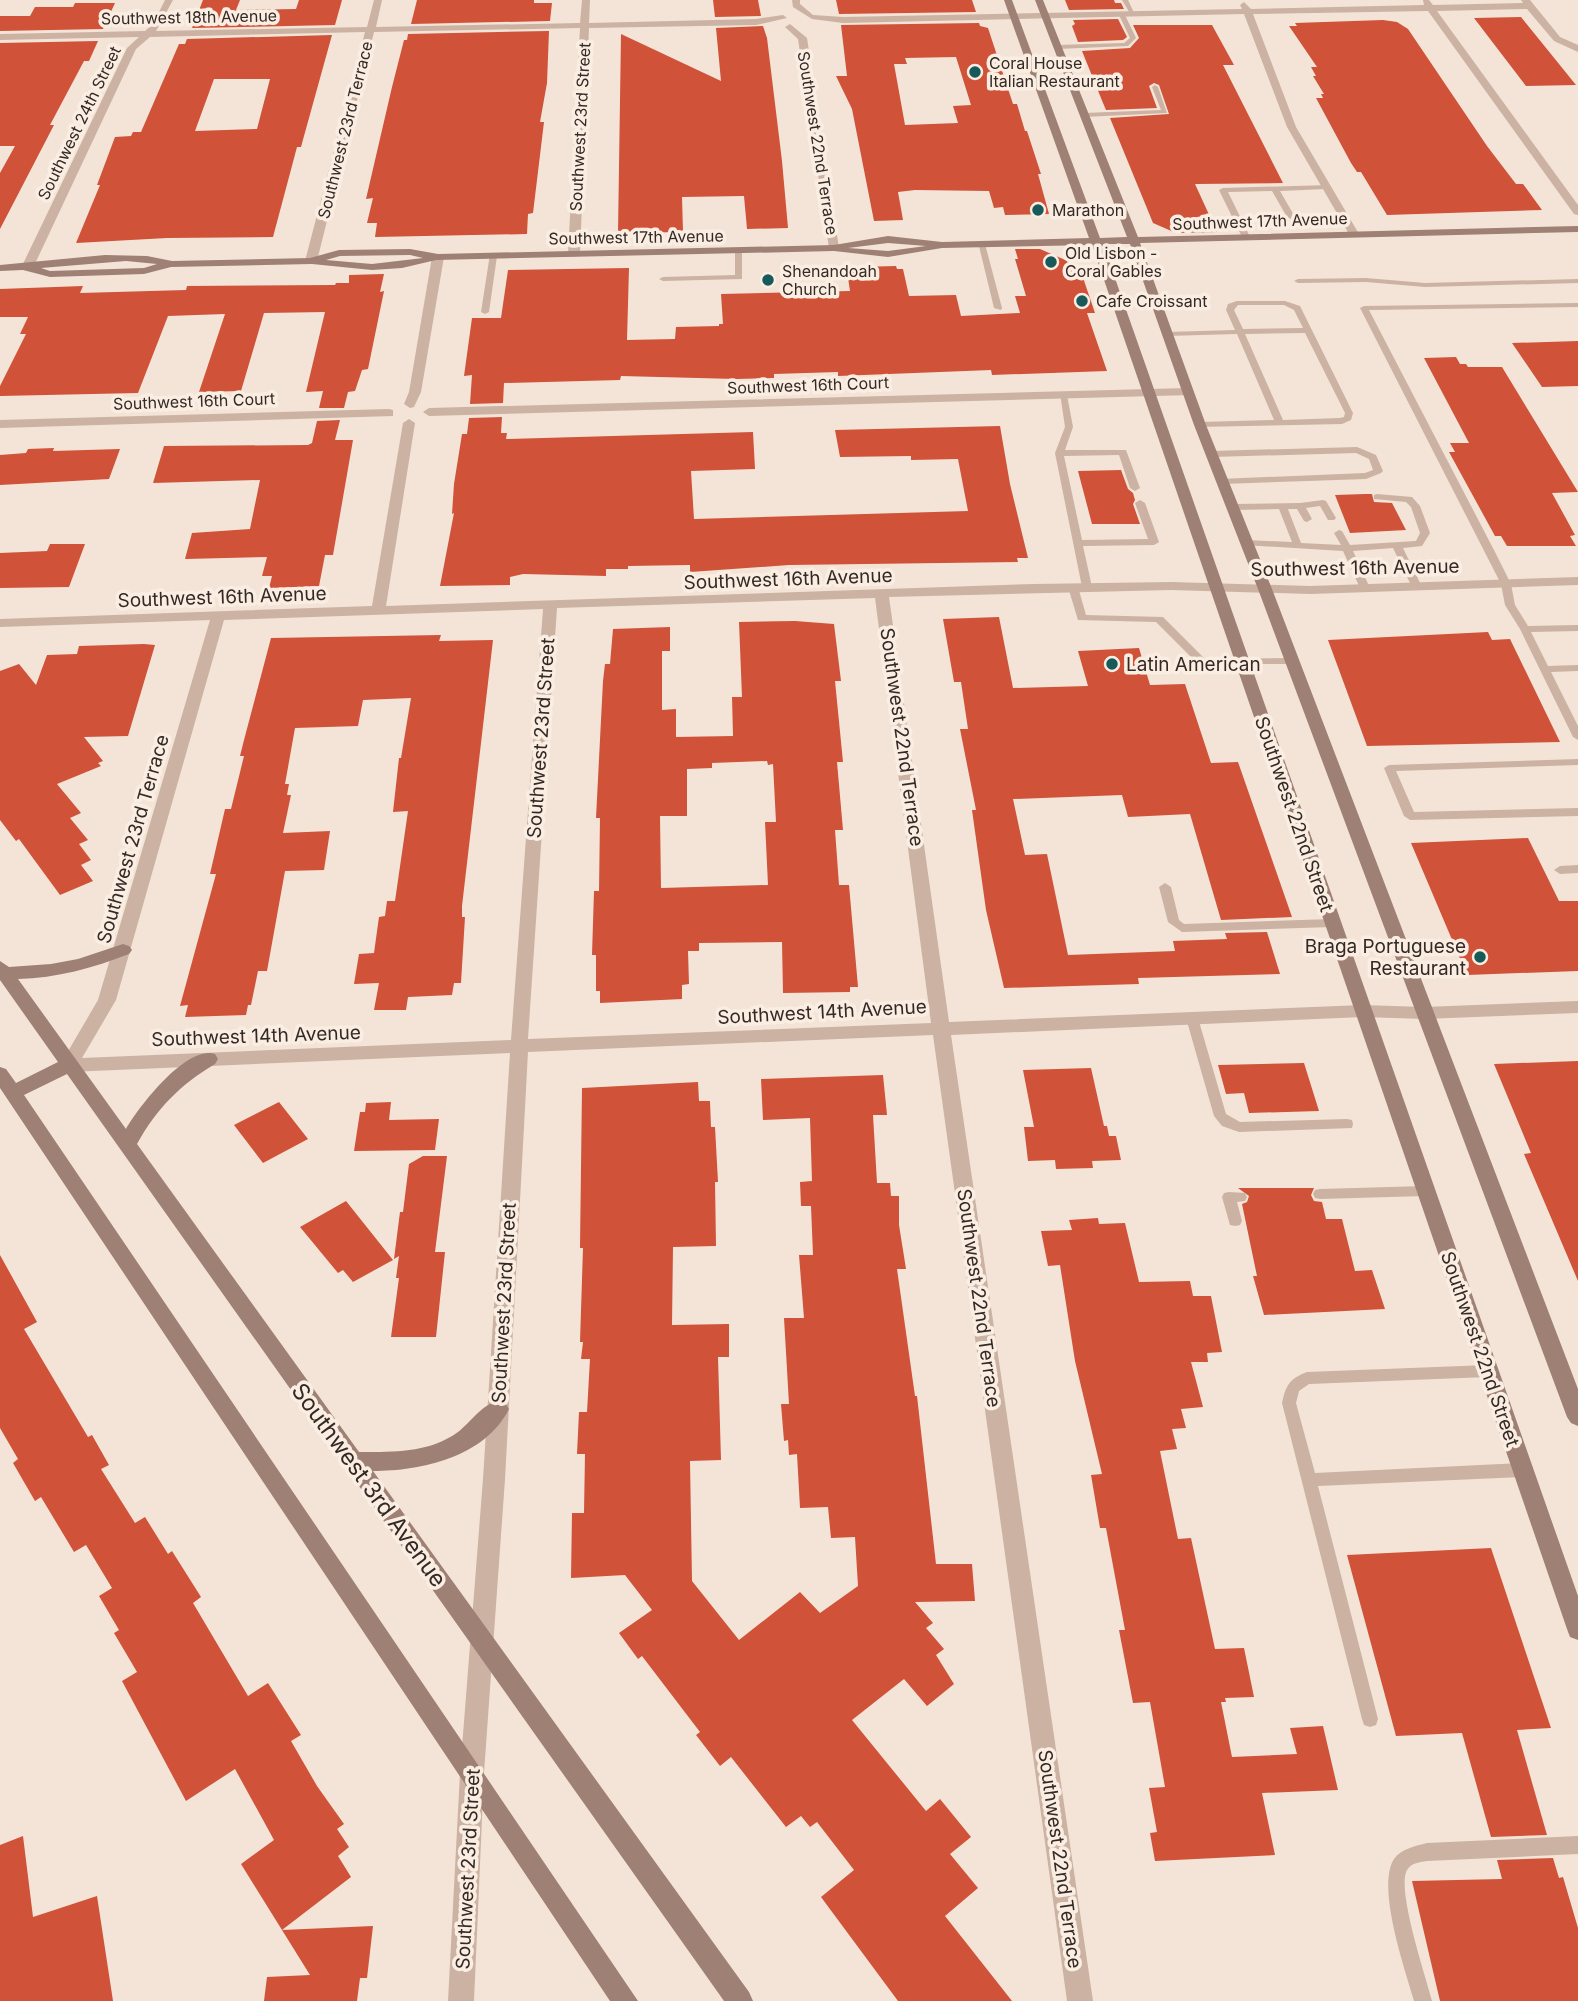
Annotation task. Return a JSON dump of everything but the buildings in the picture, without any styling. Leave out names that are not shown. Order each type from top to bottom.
[{"type":"main road","name":"Southwest 22nd Street","points":[[1008,0],[1096,241],[1578,1629]]},
{"type":"main road","points":[[1039,0],[1134,240],[1200,425],[1265,589],[1578,1417]]},
{"type":"main road","name":"Southwest 17th Avenue","points":[[0,268],[27,268],[50,274],[144,271],[171,264],[312,261],[337,267],[408,265],[438,257],[834,248],[860,254],[917,253],[942,244],[1578,229]]},
{"type":"main road","points":[[2,970],[48,973],[91,963],[123,950]]},
{"type":"main road","name":"Southwest 3rd Avenue","points":[[2,970],[740,2001]]},
{"type":"main road","points":[[127,1145],[156,1096],[181,1075],[209,1059]]},
{"type":"main road","points":[[13,1093],[69,1065]]},
{"type":"main road","points":[[0,1074],[625,2001]]},
{"type":"main road","points":[[352,1461],[412,1461],[437,1456],[477,1432],[498,1409]]},
{"type":"street","name":"Southwest 24th Street","points":[[27,268],[132,48],[157,25],[169,0]]},
{"type":"street","name":"Southwest 23rd Terrace","points":[[312,261],[378,0]]},
{"type":"street","name":"Southwest 23rd Street","points":[[574,254],[586,0]]},
{"type":"street","points":[[1241,0],[1248,12],[1284,111],[1354,234]]},
{"type":"street","points":[[787,21],[796,3]]},
{"type":"street","points":[[796,3],[809,25],[843,20],[1528,3],[1557,39],[1578,49]]},
{"type":"street","points":[[1427,4],[1578,212]]},
{"type":"street","name":"Southwest 18th Avenue","points":[[0,37],[787,21],[809,25]]},
{"type":"street","name":"Southwest 22nd Terrace","points":[[787,21],[809,25],[834,248]]},
{"type":"street","points":[[410,404],[415,392],[438,257]]},
{"type":"street","name":"Southwest 16th Court","points":[[429,412],[1188,392]]},
{"type":"street","points":[[410,404],[425,407],[429,412],[425,418],[409,424],[394,421],[389,413],[399,406],[410,404]]},
{"type":"street","name":"Southwest 16th Court","points":[[0,424],[389,413]]},
{"type":"street","points":[[378,611],[409,424]]},
{"type":"street","name":"Southwest 16th Avenue","points":[[0,623],[1080,587],[1366,589],[1578,582]]},
{"type":"street","name":"Southwest 22nd Terrace","points":[[882,595],[1080,2001]]},
{"type":"street","name":"Southwest 23rd Street","points":[[461,2001],[480,1640],[498,1409],[519,1046],[550,606]]},
{"type":"street","name":"Southwest 23rd Terrace","points":[[69,1065],[107,1000],[218,617]]},
{"type":"street","name":"Southwest 14th Avenue","points":[[69,1065],[941,1027],[1363,1011],[1424,1013],[1578,1007]]},
{"type":"lane","points":[[1125,0],[1133,14]]},
{"type":"lane","points":[[1057,47],[1126,46],[1133,38],[1122,15]]},
{"type":"lane","points":[[1084,115],[1165,112],[1155,88]]},
{"type":"lane","points":[[1246,237],[1223,190],[1326,187]]},
{"type":"lane","points":[[1275,189],[1291,217]]},
{"type":"lane","points":[[981,244],[998,308]]},
{"type":"lane","points":[[663,279],[739,277],[738,250]]},
{"type":"lane","points":[[485,312],[494,256]]},
{"type":"lane","points":[[1298,281],[1366,280],[1425,285],[1578,281]]},
{"type":"lane","points":[[1200,425],[1280,424],[1342,421],[1348,418],[1349,413],[1297,308],[1292,304],[1237,303],[1230,310],[1280,424]]},
{"type":"lane","points":[[1578,305],[1364,308],[1506,584],[1510,605],[1525,629],[1578,737]]},
{"type":"lane","points":[[1166,334],[1308,330]]},
{"type":"lane","points":[[1063,395],[1069,427],[1059,453],[1078,543],[1082,618],[1159,619],[1202,662],[1292,661]]},
{"type":"lane","points":[[1212,454],[1357,450],[1373,457],[1377,471],[1366,476],[1222,481]]},
{"type":"lane","points":[[1059,453],[1123,452],[1135,488]]},
{"type":"lane","points":[[1247,542],[1398,548],[1423,542],[1425,533],[1415,506],[1409,499],[1377,497]]},
{"type":"lane","points":[[1233,507],[1300,506],[1336,499]]},
{"type":"lane","points":[[1078,543],[1154,542],[1140,503]]},
{"type":"lane","points":[[1322,503],[1331,518]]},
{"type":"lane","points":[[1282,506],[1297,544]]},
{"type":"lane","points":[[1300,506],[1307,519]]},
{"type":"lane","points":[[1339,533],[1366,589]]},
{"type":"lane","points":[[1312,534],[1318,546]]},
{"type":"lane","points":[[1398,548],[1417,587]]},
{"type":"lane","points":[[1525,629],[1578,628]]},
{"type":"lane","points":[[1544,669],[1578,668]]},
{"type":"lane","points":[[1562,704],[1578,703]]},
{"type":"lane","points":[[1578,762],[1389,768],[1410,816],[1578,812]]},
{"type":"lane","points":[[1560,870],[1578,869]]},
{"type":"lane","points":[[1165,887],[1174,922],[1182,928],[1332,922]]},
{"type":"lane","points":[[1192,1018],[1220,1115],[1227,1122],[1239,1127],[1347,1124]]},
{"type":"lane","points":[[1320,1194],[1425,1191]]},
{"type":"lane","points":[[1235,1221],[1229,1197],[1240,1197]]},
{"type":"lane","points":[[1370,1719],[1289,1403],[1293,1387],[1307,1378],[1488,1371]]},
{"type":"lane","points":[[1309,1480],[1522,1470]]},
{"type":"lane","points":[[1423,2001],[1395,1886],[1400,1866],[1411,1855],[1427,1852],[1578,1845]]},
{"type":"place","name":"Coral House Italian Restaurant","points":[[975,72]]},
{"type":"place","name":"Marathon","points":[[1038,210]]},
{"type":"place","name":"Old Lisbon - Coral Gables","points":[[1051,262]]},
{"type":"place","name":"Shenandoah Church","points":[[768,280]]},
{"type":"place","name":"Cafe Croissant","points":[[1082,301]]},
{"type":"place","name":"Latin American","points":[[1112,664]]},
{"type":"place","name":"Braga Portuguese Restaurant","points":[[1480,957]]}]
